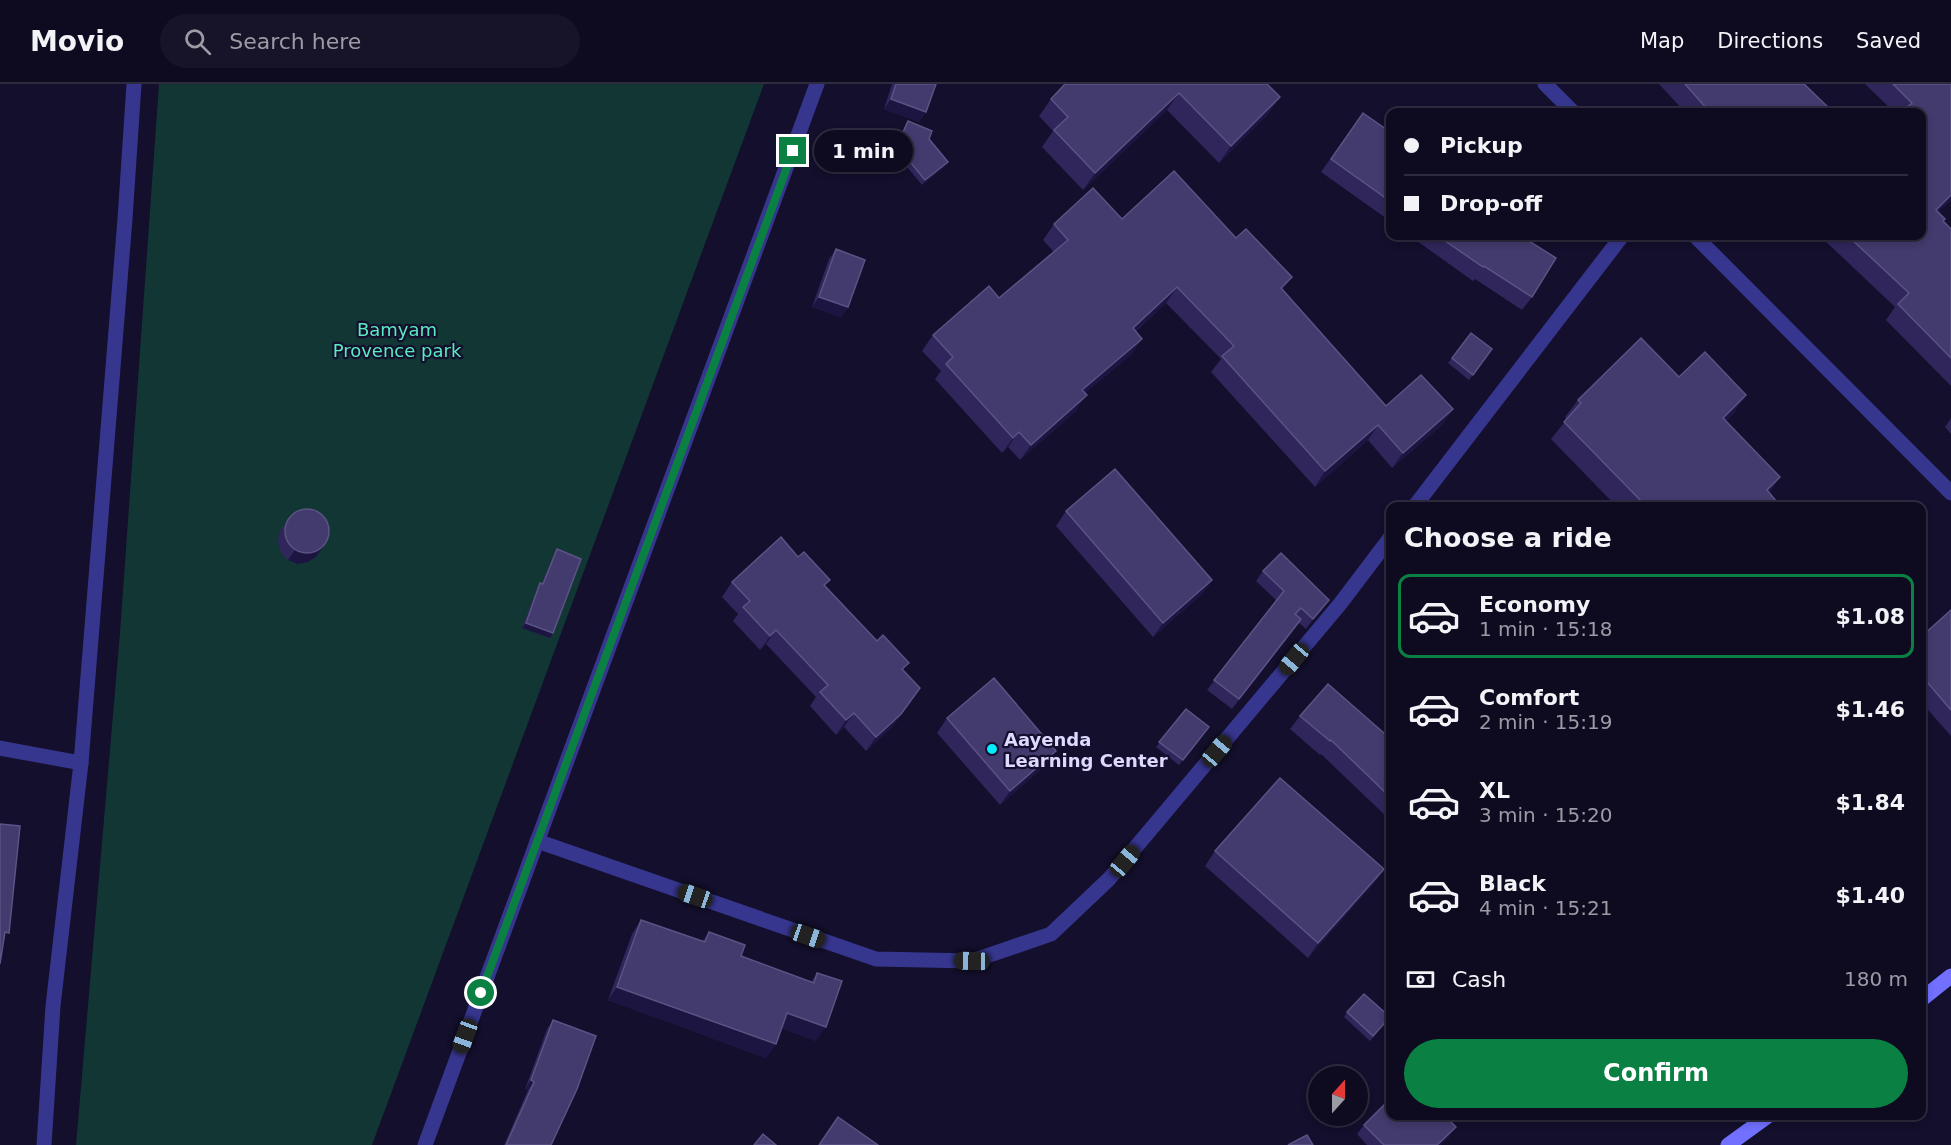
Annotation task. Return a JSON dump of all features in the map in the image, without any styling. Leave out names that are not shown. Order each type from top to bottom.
[{"type":"street","points":[[44,1145],[53,1006],[81,763],[134,84]]},
{"type":"street","points":[[425,1145],[817,84]]},
{"type":"street","points":[[1545,84],[1569,108]]},
{"type":"street","points":[[1418,502],[1619,240]]},
{"type":"street","points":[[1699,240],[1951,493]]},
{"type":"street","points":[[537,841],[876,959],[972,961],[1051,934],[1109,879],[1340,604],[1386,543]]},
{"type":"street","points":[[0,748],[81,763]]},
{"type":"street","points":[[1926,996],[1951,976]]},
{"type":"street","points":[[1728,1145],[1762,1120]]},
{"type":"green space","name":"Bamyam Provence park","points":[[159,84],[764,84],[372,1145],[76,1145],[120,633]]},
{"type":"building","points":[[896,84],[936,84],[926,112],[891,99]]},
{"type":"building","points":[[1065,84],[1267,84],[1280,97],[1231,146],[1179,93],[1095,173],[1054,130],[1068,117],[1051,99]]},
{"type":"building","points":[[1685,84],[1804,84],[1829,108],[1706,108]]},
{"type":"building","points":[[1893,84],[1951,84],[1951,195],[1936,210],[1951,229],[1951,358],[1898,304],[1909,293],[1852,240],[1926,240],[1926,108],[1906,108],[1912,103]]},
{"type":"building","points":[[1363,113],[1386,129],[1386,198],[1331,159]]},
{"type":"building","points":[[908,121],[932,131],[929,139],[948,162],[925,180],[897,146]]},
{"type":"building","points":[[1174,171],[1236,238],[1246,229],[1292,277],[1281,288],[1386,406],[1421,375],[1453,409],[1403,453],[1378,425],[1325,471],[1222,356],[1234,346],[1177,287],[1133,328],[1142,339],[1082,390],[1087,395],[1031,445],[1019,432],[1013,438],[946,364],[953,357],[933,335],[989,286],[999,298],[1068,240],[1054,224],[1093,188],[1122,219]]},
{"type":"building","points":[[1444,240],[1527,240],[1556,258],[1532,297]]},
{"type":"building","points":[[836,249],[865,260],[848,307],[819,297]]},
{"type":"building","points":[[1471,333],[1492,349],[1473,375],[1452,358]]},
{"type":"building","points":[[1641,338],[1679,377],[1705,352],[1746,395],[1723,418],[1780,477],[1767,490],[1777,502],[1642,502],[1564,422],[1581,403],[1578,400]]},
{"type":"building","points":[[1115,469],[1212,580],[1163,623],[1066,511]]},
{"type":"building","points":[[307,509],[316,510],[323,515],[328,522],[328,540],[323,547],[316,552],[307,553],[298,552],[291,547],[286,540],[285,531],[286,522],[291,515],[298,510]]},
{"type":"building","points":[[781,537],[798,557],[804,552],[830,580],[824,585],[877,641],[883,635],[909,663],[902,669],[920,688],[901,714],[876,737],[854,713],[846,720],[820,692],[828,685],[776,630],[770,636],[743,607],[750,601],[732,582]]},
{"type":"building","points":[[557,549],[581,559],[553,633],[526,623],[540,583],[543,584]]},
{"type":"building","points":[[1281,553],[1329,600],[1313,619],[1301,608],[1295,614],[1301,619],[1239,699],[1214,680],[1284,591],[1263,571]]},
{"type":"building","points":[[1951,610],[1951,710],[1926,681],[1926,632]]},
{"type":"building","name":"Aayenda Learning Center","points":[[994,678],[1056,751],[1010,791],[947,718]]},
{"type":"building","points":[[1328,684],[1386,733],[1386,793],[1331,740],[1300,716]]},
{"type":"building","points":[[1186,709],[1209,727],[1183,760],[1159,742]]},
{"type":"building","points":[[1280,778],[1384,869],[1318,943],[1215,851]]},
{"type":"building","points":[[0,824],[20,826],[9,933],[5,932],[0,964]]},
{"type":"building","points":[[641,920],[705,942],[709,932],[745,945],[741,956],[814,983],[817,973],[842,981],[826,1027],[787,1013],[776,1044],[617,987]]},
{"type":"building","points":[[1364,994],[1386,1013],[1386,1021],[1373,1036],[1347,1012]]},
{"type":"building","points":[[553,1020],[596,1036],[577,1089],[551,1145],[506,1145],[534,1082],[531,1080]]},
{"type":"building","points":[[1386,1103],[1386,1120],[1449,1120],[1456,1127],[1437,1145],[1384,1145],[1365,1126],[1368,1126],[1368,1121]]},
{"type":"building","points":[[838,1117],[878,1145],[819,1145]]},
{"type":"building","points":[[763,1134],[776,1145],[754,1145]]},
{"type":"building","points":[[1307,1135],[1313,1145],[1288,1145]]},
{"type":"place","name":"Aayenda Learning Center","points":[[992,749]]},
{"type":"route","points":[[481,993],[793,151]]}]
